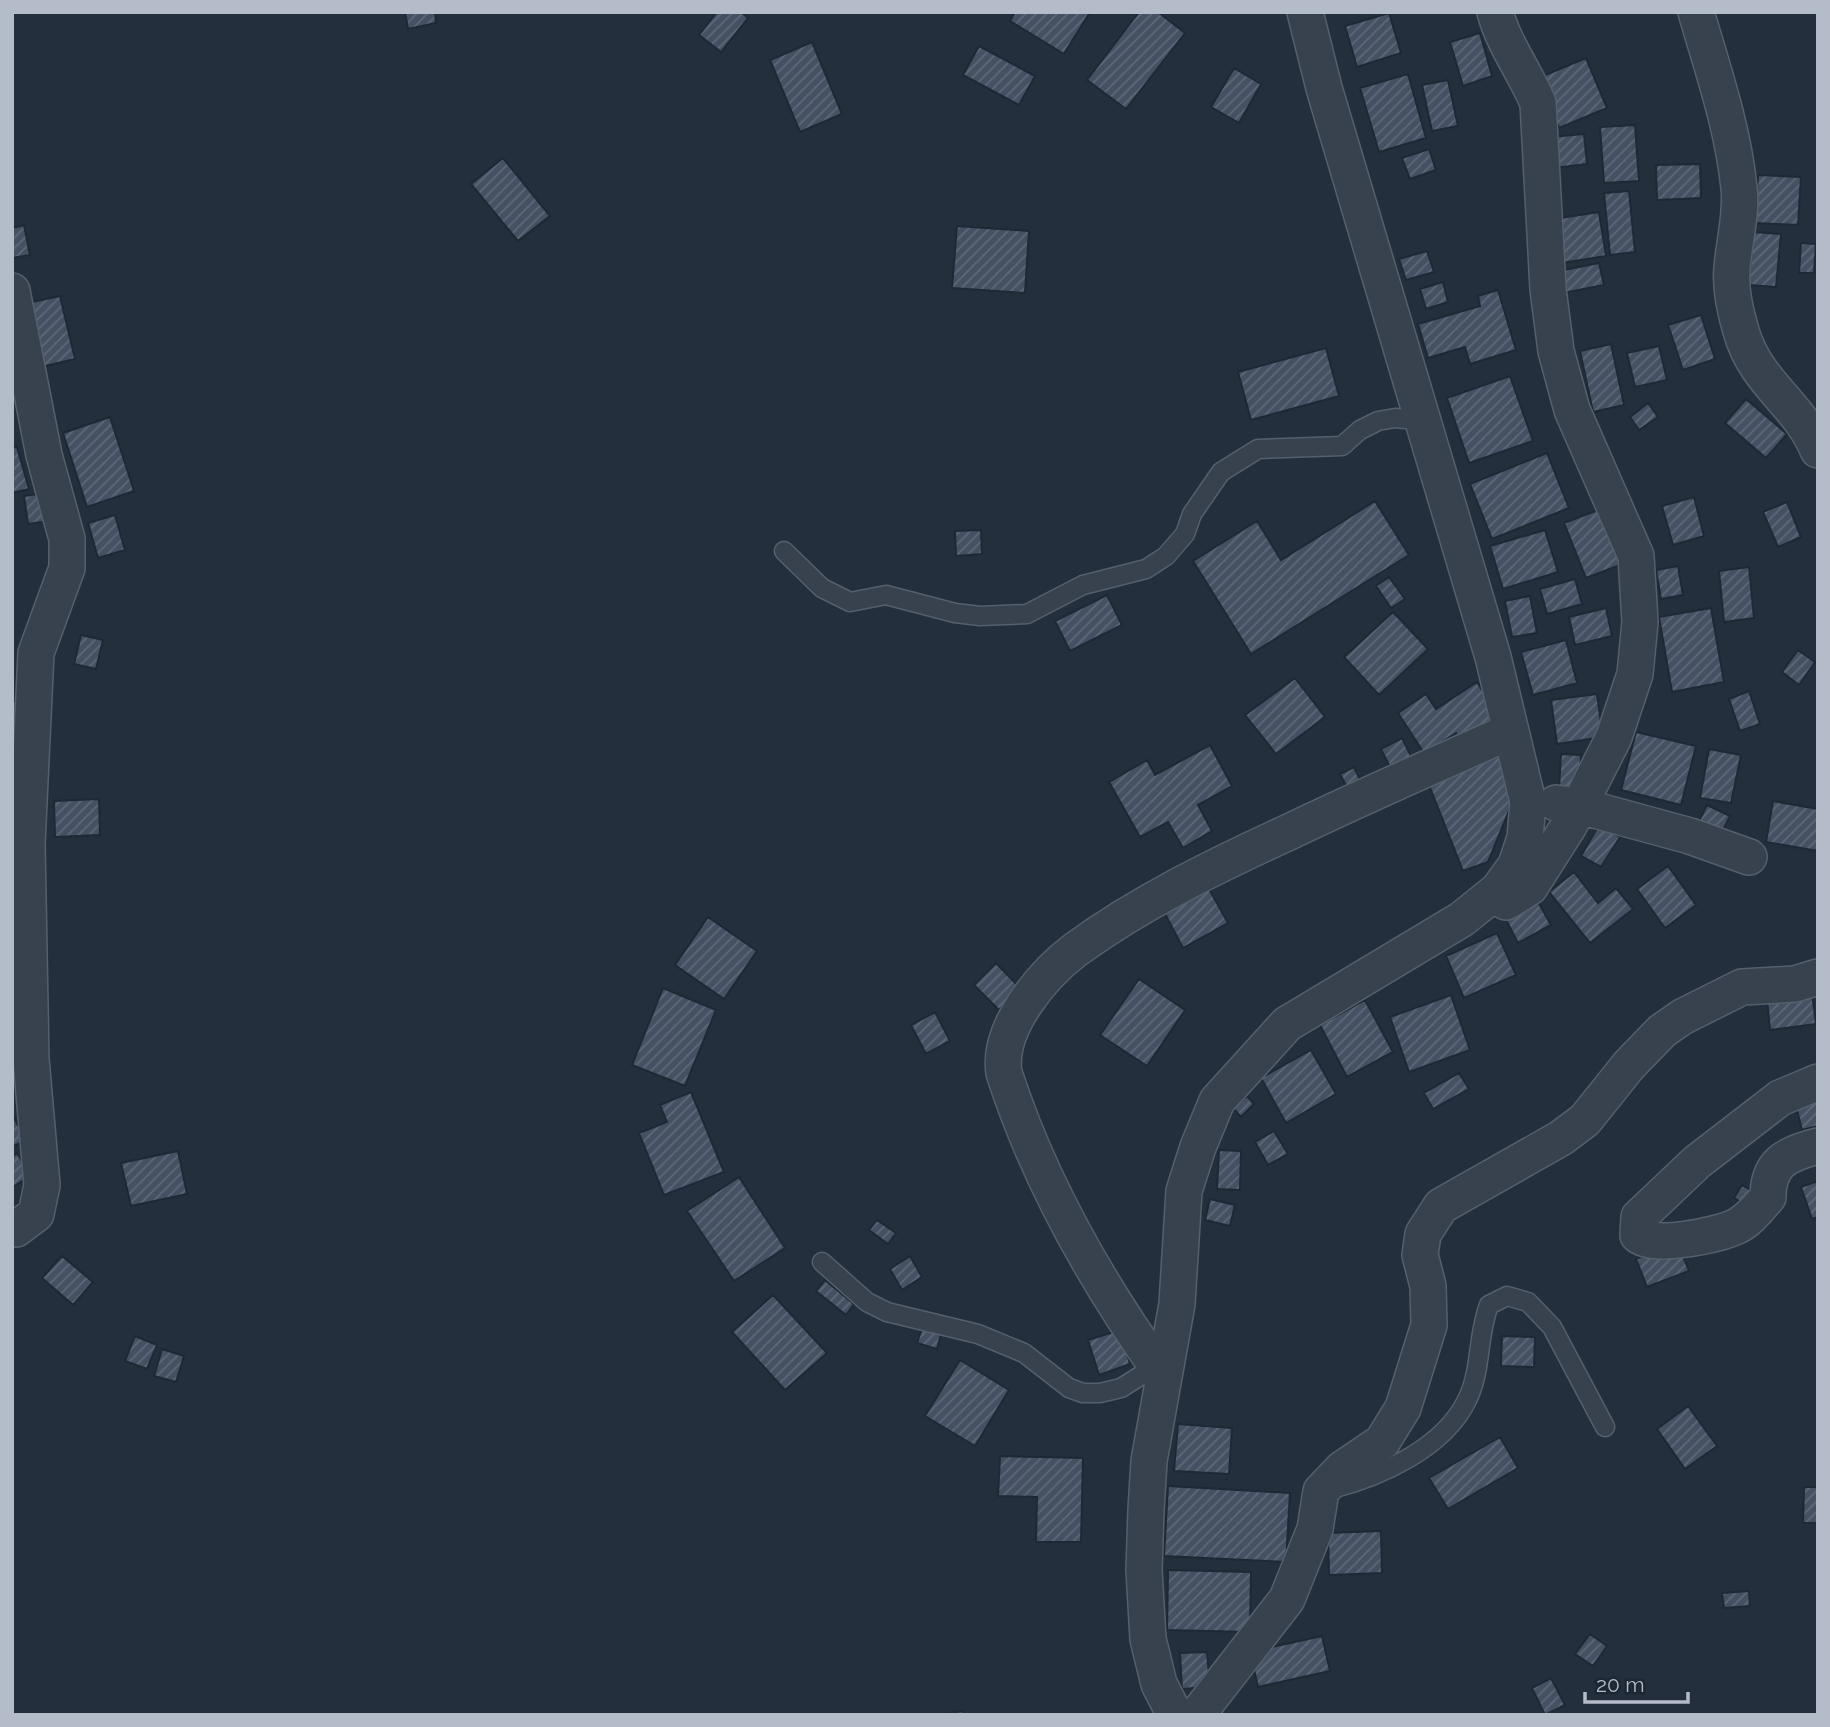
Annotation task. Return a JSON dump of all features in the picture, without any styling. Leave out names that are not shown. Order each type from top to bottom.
[{"type":"street","points":[[1175,1715],[1159,1684],[1148,1639],[1144,1570],[1149,1461],[1159,1371],[1177,1304],[1184,1191],[1217,1101],[1287,1024],[1482,905],[1498,890],[1516,865],[1525,838],[1528,802],[1493,657],[1324,88],[1305,12]]},
{"type":"street","points":[[1482,905],[1499,905],[1516,898],[1530,887],[1580,806],[1614,737],[1635,674],[1640,622],[1636,556],[1572,410],[1556,351],[1548,289],[1538,103],[1527,77],[1500,32],[1495,12]]},
{"type":"street","points":[[1696,12],[1719,89],[1740,191],[1731,270],[1732,296],[1750,358],[1762,378],[1810,430],[1818,450]]},
{"type":"street","points":[[12,291],[44,455],[67,549],[67,568],[36,653],[27,844],[31,1059],[42,1185],[36,1214],[16,1230],[12,1229]]},
{"type":"street","points":[[1762,378],[1789,390],[1807,405],[1818,423]]},
{"type":"street","points":[[1159,1371],[1118,1310],[1045,1180],[1004,1073],[1001,1056],[1006,1038],[1042,983],[1074,951],[1193,876],[1511,731]]},
{"type":"street","points":[[1528,802],[1580,806],[1690,836],[1749,857]]},
{"type":"street","points":[[1197,1715],[1287,1599],[1315,1529],[1321,1492],[1342,1469],[1382,1442],[1403,1408],[1429,1325],[1428,1286],[1420,1255],[1423,1234],[1441,1206],[1561,1139],[1585,1120],[1653,1040],[1692,1010],[1742,987],[1795,984],[1818,977]]},
{"type":"street","points":[[1818,1082],[1780,1098],[1697,1162],[1639,1217],[1636,1228],[1638,1236],[1652,1241],[1696,1239],[1733,1228],[1748,1219],[1768,1197],[1768,1176],[1779,1163],[1802,1150],[1818,1146]]},
{"type":"lane","points":[[784,551],[822,587],[850,602],[886,595],[955,613],[980,616],[1027,614],[1083,585],[1146,569],[1166,556],[1185,534],[1192,514],[1221,472],[1258,449],[1342,446],[1360,430],[1378,421],[1395,418],[1418,420],[1425,426]]},
{"type":"lane","points":[[822,1262],[867,1302],[887,1311],[978,1334],[1024,1353],[1069,1388],[1083,1393],[1121,1388],[1159,1371]]},
{"type":"lane","points":[[1321,1492],[1388,1471],[1427,1446],[1441,1432],[1467,1400],[1477,1366],[1480,1327],[1489,1305],[1507,1296],[1528,1302],[1552,1327],[1605,1427]]},
{"type":"building","points":[[405,12],[435,12],[436,23],[408,29]]},
{"type":"building","points":[[717,12],[741,12],[748,18],[721,52],[699,35]]},
{"type":"building","points":[[1015,12],[1090,12],[1064,54],[1010,21]]},
{"type":"building","points":[[1139,12],[1158,12],[1185,33],[1126,109],[1087,80]]},
{"type":"building","points":[[1389,13],[1401,53],[1357,67],[1345,26]]},
{"type":"building","points":[[1480,33],[1492,76],[1463,86],[1450,42]]},
{"type":"building","points":[[812,42],[842,114],[800,132],[770,60]]},
{"type":"building","points":[[979,46],[1035,76],[1019,105],[963,75]]},
{"type":"building","points":[[1586,58],[1607,108],[1559,128],[1538,78]]},
{"type":"building","points":[[1234,68],[1261,84],[1239,123],[1211,107]]},
{"type":"building","points":[[1408,74],[1426,138],[1379,152],[1360,88]]},
{"type":"building","points":[[1448,80],[1458,126],[1432,131],[1422,85]]},
{"type":"building","points":[[1635,125],[1639,181],[1604,183],[1600,127]]},
{"type":"building","points":[[1584,134],[1587,164],[1554,168],[1551,137]]},
{"type":"building","points":[[1429,149],[1436,170],[1410,179],[1402,158]]},
{"type":"building","points":[[503,158],[550,216],[518,241],[471,184]]},
{"type":"building","points":[[1700,164],[1701,198],[1657,200],[1656,165]]},
{"type":"building","points":[[1758,175],[1801,177],[1798,225],[1755,223]]},
{"type":"building","points":[[1629,191],[1635,252],[1610,255],[1604,193]]},
{"type":"building","points":[[1599,212],[1606,256],[1561,263],[1554,219]]},
{"type":"building","points":[[24,225],[30,255],[12,258],[12,228]]},
{"type":"building","points":[[957,226],[1029,231],[1025,293],[952,288]]},
{"type":"building","points":[[1754,232],[1781,234],[1776,287],[1748,285]]},
{"type":"building","points":[[1801,243],[1816,244],[1814,273],[1799,273]]},
{"type":"building","points":[[1427,251],[1434,272],[1406,280],[1399,259]]},
{"type":"building","points":[[1599,263],[1604,285],[1563,293],[1559,271]]},
{"type":"building","points":[[1443,282],[1448,302],[1426,309],[1420,289]]},
{"type":"building","points":[[1498,290],[1516,350],[1470,364],[1465,347],[1428,358],[1418,324],[1480,306],[1478,296]]},
{"type":"building","points":[[60,296],[75,359],[37,368],[23,304]]},
{"type":"building","points":[[1701,315],[1715,359],[1683,370],[1668,325]]},
{"type":"building","points":[[1611,344],[1624,405],[1593,412],[1580,351]]},
{"type":"building","points":[[1659,346],[1667,380],[1635,387],[1627,353]]},
{"type":"building","points":[[1326,348],[1339,396],[1251,420],[1238,372]]},
{"type":"building","points":[[1510,376],[1533,441],[1469,463],[1447,398]]},
{"type":"building","points":[[1746,399],[1787,434],[1766,458],[1725,423]]},
{"type":"building","points":[[1648,403],[1658,417],[1639,430],[1630,417]]},
{"type":"building","points":[[110,417],[134,491],[87,507],[63,433]]},
{"type":"building","points":[[17,447],[29,489],[12,493],[12,448]]},
{"type":"building","points":[[1547,453],[1569,508],[1492,539],[1470,484]]},
{"type":"building","points":[[45,493],[49,521],[28,524],[24,496]]},
{"type":"building","points":[[1694,497],[1704,536],[1673,545],[1662,506]]},
{"type":"building","points":[[1375,501],[1409,555],[1251,654],[1193,561],[1257,521],[1281,560]]},
{"type":"building","points":[[1787,502],[1801,537],[1778,547],[1763,512]]},
{"type":"building","points":[[1606,507],[1628,562],[1586,578],[1564,523]]},
{"type":"building","points":[[115,515],[125,550],[98,558],[88,523]]},
{"type":"building","points":[[981,530],[982,554],[956,556],[955,531]]},
{"type":"building","points":[[1545,530],[1558,572],[1503,589],[1490,546]]},
{"type":"building","points":[[1678,566],[1683,595],[1661,599],[1656,570]]},
{"type":"building","points":[[1749,567],[1754,618],[1724,622],[1719,571]]},
{"type":"building","points":[[1389,577],[1405,599],[1391,608],[1376,586]]},
{"type":"building","points":[[1575,579],[1582,604],[1547,614],[1540,589]]},
{"type":"building","points":[[1107,595],[1122,625],[1070,651],[1055,621]]},
{"type":"building","points":[[1530,596],[1537,633],[1512,637],[1505,601]]},
{"type":"building","points":[[1606,608],[1612,636],[1575,645],[1569,617]]},
{"type":"building","points":[[1711,608],[1724,682],[1672,692],[1659,617]]},
{"type":"building","points":[[1393,612],[1428,649],[1379,695],[1344,657]]},
{"type":"building","points":[[81,635],[103,640],[96,669],[74,664]]},
{"type":"building","points":[[1566,640],[1577,683],[1533,695],[1521,652]]},
{"type":"building","points":[[1798,650],[1815,662],[1799,685],[1782,672]]},
{"type":"building","points":[[1295,678],[1325,717],[1276,754],[1245,715]]},
{"type":"building","points":[[1477,682],[1500,718],[1463,742],[1456,733],[1424,753],[1398,713],[1426,694],[1436,709]]},
{"type":"building","points":[[1749,691],[1760,724],[1740,731],[1729,699]]},
{"type":"building","points":[[1597,694],[1603,737],[1557,744],[1551,700]]},
{"type":"building","points":[[12,701],[16,701],[17,759],[12,759]]},
{"type":"building","points":[[1636,732],[1696,746],[1681,805],[1621,790]]},
{"type":"building","points":[[1402,738],[1414,762],[1393,773],[1381,749]]},
{"type":"building","points":[[1210,745],[1232,786],[1198,805],[1212,831],[1183,848],[1168,822],[1140,837],[1109,782],[1147,760],[1155,775]]},
{"type":"building","points":[[1709,749],[1741,755],[1731,803],[1700,798]]},
{"type":"building","points":[[1499,750],[1516,794],[1488,862],[1463,871],[1427,780]]},
{"type":"building","points":[[1561,754],[1581,755],[1579,789],[1559,788]]},
{"type":"building","points":[[1354,767],[1362,784],[1349,791],[1340,774]]},
{"type":"building","points":[[99,799],[100,835],[55,837],[54,801]]},
{"type":"building","points":[[1773,801],[1818,809],[1818,851],[1766,842]]},
{"type":"building","points":[[1707,805],[1730,816],[1722,832],[1699,821]]},
{"type":"building","points":[[1599,825],[1620,837],[1601,867],[1581,856]]},
{"type":"building","points":[[1668,866],[1696,905],[1665,928],[1637,889]]},
{"type":"building","points":[[1574,872],[1598,903],[1616,888],[1633,909],[1590,943],[1549,892]]},
{"type":"building","points":[[1208,887],[1228,923],[1183,948],[1164,912]]},
{"type":"building","points":[[1537,900],[1551,925],[1518,943],[1505,918]]},
{"type":"building","points":[[708,917],[757,951],[724,999],[675,965]]},
{"type":"building","points":[[1497,933],[1516,975],[1464,998],[1446,956]]},
{"type":"building","points":[[996,963],[1021,989],[999,1010],[974,985]]},
{"type":"building","points":[[1139,979],[1185,1010],[1147,1066],[1100,1035]]},
{"type":"building","points":[[663,988],[716,1010],[685,1086],[632,1065]]},
{"type":"building","points":[[1812,993],[1816,1024],[1770,1030],[1767,999]]},
{"type":"building","points":[[1451,995],[1470,1050],[1409,1072],[1390,1017]]},
{"type":"building","points":[[1365,1000],[1393,1052],[1347,1077],[1320,1025]]},
{"type":"building","points":[[935,1012],[950,1041],[926,1054],[911,1025]]},
{"type":"building","points":[[1311,1050],[1336,1094],[1286,1123],[1261,1078]]},
{"type":"building","points":[[1459,1073],[1469,1089],[1433,1109],[1424,1093]]},
{"type":"building","points":[[691,1092],[724,1172],[664,1195],[639,1133],[667,1122],[660,1105]]},
{"type":"building","points":[[1247,1096],[1254,1104],[1241,1117],[1233,1108]]},
{"type":"building","points":[[1818,1096],[1818,1126],[1802,1130],[1795,1102]]},
{"type":"building","points":[[12,1114],[26,1140],[12,1147]]},
{"type":"building","points":[[1274,1131],[1288,1154],[1268,1165],[1255,1142]]},
{"type":"building","points":[[1219,1150],[1241,1151],[1240,1190],[1217,1189]]},
{"type":"building","points":[[178,1151],[187,1194],[131,1206],[121,1163]]},
{"type":"building","points":[[17,1153],[31,1175],[13,1187],[12,1157]]},
{"type":"building","points":[[739,1177],[785,1248],[734,1281],[687,1211]]},
{"type":"building","points":[[1818,1181],[1818,1217],[1812,1219],[1801,1187]]},
{"type":"building","points":[[1742,1185],[1754,1192],[1746,1205],[1734,1198]]},
{"type":"building","points":[[1210,1199],[1235,1205],[1230,1226],[1205,1220]]},
{"type":"building","points":[[877,1220],[896,1233],[888,1244],[869,1230]]},
{"type":"building","points":[[1678,1243],[1689,1271],[1647,1287],[1636,1259]]},
{"type":"building","points":[[62,1256],[93,1282],[73,1305],[42,1278]]},
{"type":"building","points":[[910,1256],[922,1277],[902,1290],[890,1269]]},
{"type":"building","points":[[825,1280],[854,1304],[846,1315],[816,1291]]},
{"type":"building","points":[[773,1295],[827,1353],[785,1390],[732,1332]]},
{"type":"building","points":[[922,1328],[941,1334],[937,1349],[917,1343]]},
{"type":"building","points":[[1120,1330],[1130,1364],[1099,1375],[1088,1340]]},
{"type":"building","points":[[135,1336],[157,1345],[147,1369],[125,1361]]},
{"type":"building","points":[[1502,1336],[1535,1337],[1534,1367],[1501,1366]]},
{"type":"building","points":[[162,1349],[184,1356],[176,1382],[154,1376]]},
{"type":"building","points":[[960,1360],[1009,1390],[975,1446],[925,1416]]},
{"type":"building","points":[[1688,1406],[1717,1446],[1685,1469],[1657,1429]]},
{"type":"building","points":[[1178,1424],[1232,1428],[1229,1474],[1174,1471]]},
{"type":"building","points":[[1500,1437],[1518,1468],[1448,1509],[1429,1478]]},
{"type":"building","points":[[1000,1456],[1083,1458],[1081,1542],[1036,1542],[1037,1497],[998,1496]]},
{"type":"building","points":[[1168,1486],[1290,1493],[1286,1562],[1164,1556]]},
{"type":"building","points":[[1804,1487],[1818,1487],[1818,1523],[1803,1523]]},
{"type":"building","points":[[1381,1531],[1382,1573],[1329,1575],[1328,1533]]},
{"type":"building","points":[[1168,1570],[1251,1572],[1250,1632],[1167,1630]]},
{"type":"building","points":[[1749,1591],[1750,1606],[1724,1608],[1722,1593]]},
{"type":"building","points":[[1590,1634],[1607,1646],[1593,1666],[1575,1654]]},
{"type":"building","points":[[1322,1636],[1330,1671],[1258,1687],[1250,1652]]},
{"type":"building","points":[[1207,1652],[1210,1687],[1182,1689],[1180,1653]]},
{"type":"building","points":[[1551,1678],[1565,1705],[1545,1715],[1532,1688]]},
{"type":"building","points":[[963,1711],[963,1715],[936,1715]]}]
